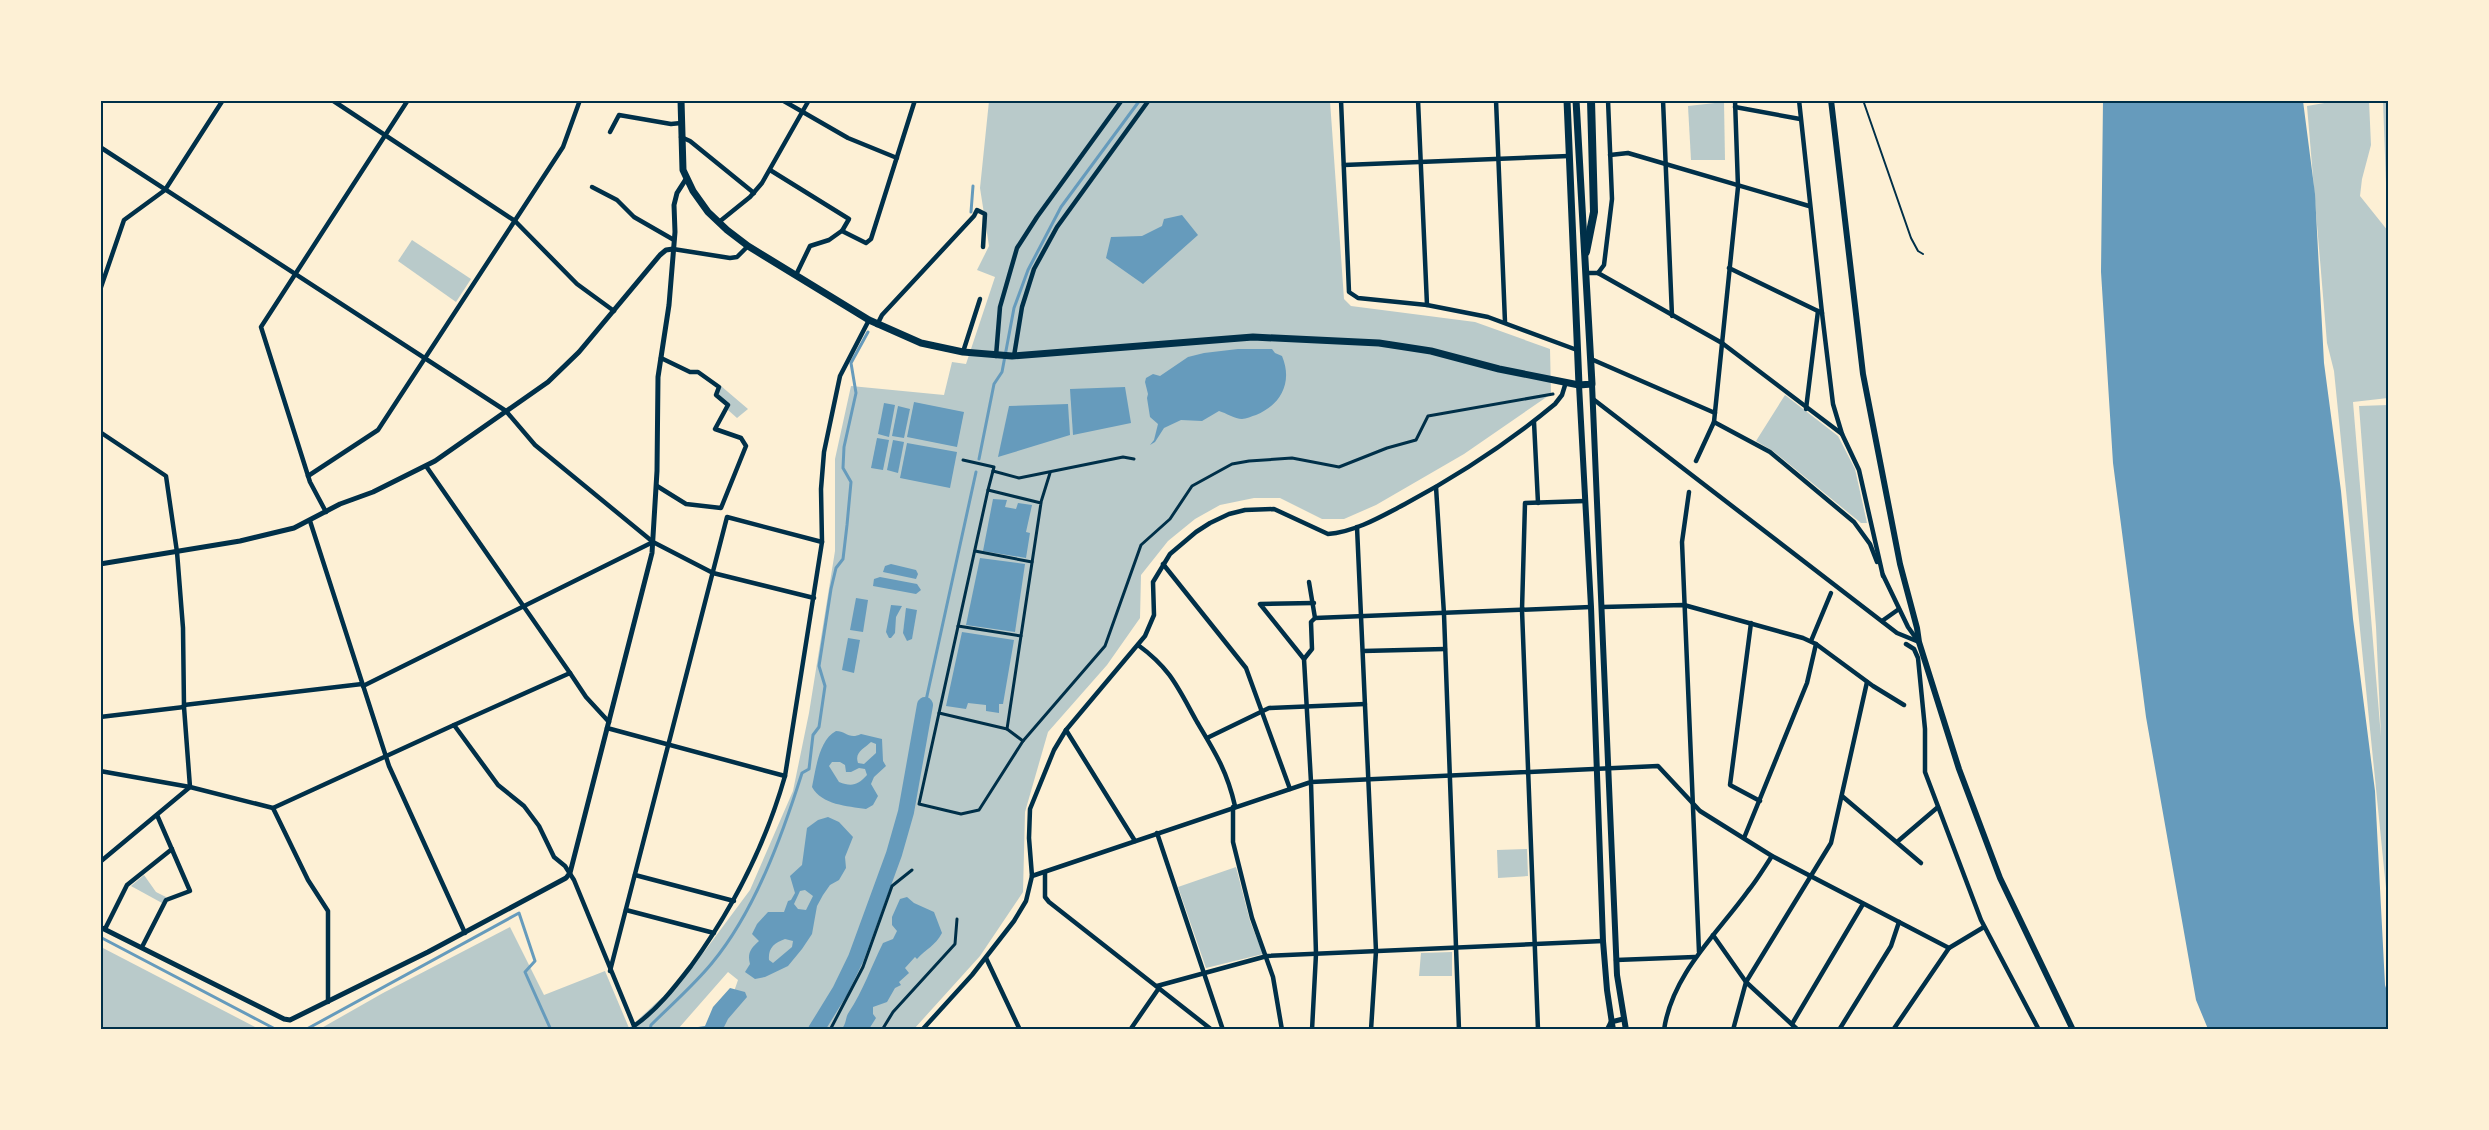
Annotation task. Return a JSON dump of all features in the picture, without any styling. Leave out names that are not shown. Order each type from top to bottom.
[{"type":"highway","points":[[1586,252],[1591,233],[1594,195],[1591,100]]},
{"type":"main road","points":[[681,100],[681,158],[686,179],[700,202],[719,223],[748,246],[877,325],[921,343],[963,352],[1013,356],[1253,337],[1411,347],[1447,354],[1499,369],[1579,385],[1592,384]]},
{"type":"main road","points":[[1567,100],[1577,351],[1591,607],[1603,941],[1613,1029]]},
{"type":"main road","points":[[1576,100],[1593,399],[1616,960],[1626,1029]]},
{"type":"main road","points":[[1831,100],[1863,374],[1900,564],[1919,642],[1959,769],[2000,878],[2073,1029]]},
{"type":"street","points":[[100,290],[124,220],[165,190],[223,100]]},
{"type":"street","points":[[332,100],[515,221],[577,284],[614,311]]},
{"type":"street","points":[[326,512],[308,476],[261,327],[408,100]]},
{"type":"street","points":[[308,476],[374,434],[563,147],[580,100]]},
{"type":"street","points":[[782,100],[848,138],[897,158]]},
{"type":"street","points":[[719,223],[754,193],[770,170],[809,100]]},
{"type":"street","points":[[843,230],[866,243],[871,239],[915,100]]},
{"type":"street","points":[[997,356],[1000,306],[1017,248],[1122,100]]},
{"type":"street","points":[[1013,356],[1022,307],[1039,259],[1057,226],[1149,100]]},
{"type":"street","points":[[1341,100],[1349,292],[1358,298],[1465,311],[1505,322],[1577,351]]},
{"type":"street","points":[[1418,100],[1427,305]]},
{"type":"street","points":[[1496,100],[1505,322]]},
{"type":"street","points":[[1598,273],[1604,265],[1612,199],[1608,100]]},
{"type":"street","points":[[1663,100],[1672,316]]},
{"type":"street","points":[[1696,462],[1714,422],[1715,413],[1738,187],[1735,100]]},
{"type":"street","points":[[1799,100],[1820,312],[1833,404],[1842,434],[1859,470],[1883,576]]},
{"type":"street","points":[[1735,107],[1800,119]]},
{"type":"street","points":[[610,132],[619,115],[671,124],[681,123]]},
{"type":"street","points":[[681,137],[690,141],[754,193]]},
{"type":"street","points":[[100,147],[424,360],[506,411],[535,445],[652,542],[713,573],[814,598]]},
{"type":"street","points":[[1610,155],[1628,153],[1809,206]]},
{"type":"street","points":[[1344,165],[1569,156]]},
{"type":"street","points":[[770,170],[849,219],[843,230],[829,240],[810,246],[796,275]]},
{"type":"street","points":[[172,849],[128,885],[103,928],[284,1020],[290,1020],[328,1002],[465,933],[556,885],[570,873],[647,574],[657,486],[657,414],[661,358],[669,305],[674,205],[677,194],[686,179]]},
{"type":"street","points":[[592,187],[617,200],[634,218],[674,240]]},
{"type":"street","points":[[877,325],[882,315],[977,210],[985,214],[983,247]]},
{"type":"street","points":[[100,564],[240,541],[294,528],[426,466],[548,382],[579,352],[666,250],[673,249],[730,258],[737,257],[748,246]]},
{"type":"street","points":[[1729,268],[1820,312]]},
{"type":"street","points":[[1587,273],[1598,273],[1722,343],[1806,409],[1842,434]]},
{"type":"street","points":[[963,352],[980,299]]},
{"type":"street","points":[[1806,409],[1820,312]]},
{"type":"street","points":[[454,725],[498,784],[524,806],[554,856],[570,873],[634,1026],[672,991],[714,933],[734,901],[765,839],[785,776],[814,598],[822,542],[822,462],[829,427],[844,364],[869,320]]},
{"type":"street","points":[[657,486],[686,504],[721,508],[746,446],[741,438],[715,429],[729,405],[716,395],[718,387],[698,372],[690,372],[661,358]]},
{"type":"street","points":[[1591,359],[1715,413]]},
{"type":"street","points":[[922,1029],[986,958],[1026,901],[1032,876],[1029,838],[1030,809],[1054,750],[1066,730],[1138,645],[1152,623],[1153,582],[1170,554],[1196,532],[1229,514],[1245,510],[1274,508],[1328,534],[1357,527],[1436,487],[1491,454],[1558,401],[1566,382]]},
{"type":"street","points":[[963,460],[994,467],[920,804],[961,814],[979,810],[1023,741],[1105,646],[1141,545],[1170,519],[1192,486],[1232,464],[1249,460],[1292,458],[1339,467],[1387,448],[1416,440],[1428,416],[1553,394]]},
{"type":"street","points":[[1593,399],[1882,621],[1904,637],[1919,642]]},
{"type":"street","points":[[1534,422],[1538,503]]},
{"type":"street","points":[[1714,422],[1770,452],[1854,522],[1870,544],[1899,609],[1919,642]]},
{"type":"street","points":[[100,432],[166,476],[177,552],[183,628],[184,706],[190,787]]},
{"type":"street","points":[[993,471],[1019,478],[1123,457],[1134,459]]},
{"type":"street","points":[[426,466],[525,605],[586,697],[608,725],[669,745],[785,776]]},
{"type":"street","points":[[1007,729],[1041,503],[1050,472]]},
{"type":"street","points":[[1436,487],[1444,614],[1458,948],[1459,1029]]},
{"type":"street","points":[[988,490],[1041,503]]},
{"type":"street","points":[[1689,492],[1682,542],[1697,955]]},
{"type":"street","points":[[1538,1029],[1522,610],[1525,503],[1585,501]]},
{"type":"street","points":[[610,971],[727,517],[822,542]]},
{"type":"street","points":[[310,521],[386,757],[465,933]]},
{"type":"street","points":[[1357,527],[1376,951],[1371,1029]]},
{"type":"street","points":[[100,717],[363,685],[652,542]]},
{"type":"street","points":[[975,551],[1032,562]]},
{"type":"street","points":[[1163,564],[1246,668],[1290,789]]},
{"type":"street","points":[[1309,582],[1315,618]]},
{"type":"street","points":[[1810,641],[1831,593]]},
{"type":"street","points":[[100,594],[100,604]]},
{"type":"street","points":[[1312,1029],[1316,954],[1311,782],[1304,659],[1260,604],[1314,603]]},
{"type":"street","points":[[1602,607],[1684,605],[1810,641],[1867,682],[1904,705]]},
{"type":"street","points":[[1304,659],[1311,649],[1311,622],[1315,618],[1591,607]]},
{"type":"street","points":[[1882,621],[1899,609]]},
{"type":"street","points":[[1751,623],[1730,785],[1760,801]]},
{"type":"street","points":[[958,626],[1021,636]]},
{"type":"street","points":[[1744,838],[1807,683],[1816,644]]},
{"type":"street","points":[[1906,644],[1914,650],[1918,658],[1925,729],[1925,772],[1984,927],[2039,1029]]},
{"type":"street","points":[[1138,645],[1159,660],[1176,683],[1229,781],[1234,807],[1233,842],[1252,918],[1267,956],[1282,1029]]},
{"type":"street","points":[[1363,651],[1445,650]]},
{"type":"street","points":[[100,771],[190,787],[273,808],[570,673]]},
{"type":"street","points":[[1733,1029],[1746,981],[1831,843],[1867,682]]},
{"type":"street","points":[[1207,738],[1260,710],[1365,704]]},
{"type":"street","points":[[939,713],[1007,729],[1023,741]]},
{"type":"street","points":[[1066,730],[1135,841]]},
{"type":"street","points":[[1032,876],[1311,782],[1658,766],[1700,811],[1772,856],[1949,948]]},
{"type":"street","points":[[100,862],[190,787]]},
{"type":"street","points":[[1842,796],[1921,863]]},
{"type":"street","points":[[1897,842],[1938,807]]},
{"type":"street","points":[[273,808],[308,880],[328,911],[328,1002]]},
{"type":"street","points":[[141,947],[166,900],[190,891],[157,815]]},
{"type":"street","points":[[1157,833],[1223,1029]]},
{"type":"street","points":[[1664,1029],[1674,999],[1697,955],[1748,892],[1772,856]]},
{"type":"street","points":[[830,1029],[863,967],[892,886],[912,870]]},
{"type":"street","points":[[1045,873],[1046,897],[1049,902],[1212,1029]]},
{"type":"street","points":[[635,875],[734,901]]},
{"type":"street","points":[[1792,1024],[1863,904]]},
{"type":"street","points":[[626,910],[714,933]]},
{"type":"street","points":[[882,1029],[893,1012],[955,944],[957,918]]},
{"type":"street","points":[[1839,1029],[1890,946],[1899,922]]},
{"type":"street","points":[[1893,1029],[1949,948],[1984,927]]},
{"type":"street","points":[[1713,935],[1746,981],[1798,1029]]},
{"type":"street","points":[[1130,1029],[1158,987],[1267,956],[1603,941]]},
{"type":"street","points":[[1616,960],[1697,955]]},
{"type":"street","points":[[986,958],[1020,1029]]},
{"type":"street","points":[[1607,1029],[1611,1022],[1623,1019]]},
{"type":"lane","points":[[1863,100],[1911,238],[1918,251],[1923,254]]},
{"type":"shaded area","points":[[989,101],[1330,101],[1344,299],[1351,306],[1475,322],[1550,349],[1551,394],[1464,454],[1376,505],[1344,519],[1322,519],[1280,498],[1254,498],[1220,505],[1195,519],[1168,541],[1141,575],[1140,618],[1107,665],[1048,732],[1025,812],[1023,892],[980,956],[914,1029],[721,1029],[738,980],[728,972],[678,1029],[318,1030],[383,993],[510,927],[544,995],[605,971],[629,1028],[670,990],[704,952],[750,890],[793,791],[809,713],[835,551],[835,459],[851,386],[944,395],[952,362],[966,364],[995,277],[977,270],[989,246],[980,188]]},
{"type":"shaded area","points":[[2336,101],[2369,101],[2371,145],[2360,196],[2388,231],[2388,398],[2353,402],[2381,737],[2376,627],[2359,406],[2388,405],[2388,908],[2334,371],[2327,343],[2307,106]]},
{"type":"shaded area","points":[[2383,101],[2388,101],[2388,184],[2386,183]]},
{"type":"shaded area","points":[[1724,102],[1725,160],[1691,160],[1688,106]]},
{"type":"shaded area","points":[[412,240],[471,279],[456,302],[398,261]]},
{"type":"shaded area","points":[[721,386],[748,409],[737,418],[728,410],[730,404],[718,395]]},
{"type":"shaded area","points":[[1785,395],[1838,436],[1855,469],[1867,523],[1861,523],[1773,451],[1756,441]]},
{"type":"shaded area","points":[[1527,849],[1528,876],[1498,878],[1497,850]]},
{"type":"shaded area","points":[[1236,867],[1250,921],[1263,954],[1206,968],[1178,887]]},
{"type":"shaded area","points":[[144,875],[156,892],[166,897],[162,903],[131,886]]},
{"type":"shaded area","points":[[101,947],[259,1029],[101,1029]]},
{"type":"shaded area","points":[[1452,952],[1452,976],[1419,976],[1421,953]]},
{"type":"water","points":[[2103,101],[2303,101],[2315,194],[2324,363],[2375,791],[2385,985],[2388,994],[2388,1029],[2208,1029],[2196,1000],[2146,717],[2113,463],[2101,272]]},
{"type":"water","points":[[1182,215],[1198,235],[1143,284],[1106,258],[1111,237],[1142,236],[1162,226],[1164,219]]},
{"type":"water","points":[[1238,349],[1272,349],[1282,356],[1286,375],[1278,399],[1265,411],[1245,419],[1219,411],[1202,421],[1181,420],[1164,428],[1155,442],[1150,445],[1154,440],[1158,424],[1150,417],[1146,378],[1153,374],[1160,376],[1188,357]]},
{"type":"water","points":[[1125,387],[1131,423],[1073,435],[1070,389]]},
{"type":"water","points":[[914,402],[964,412],[957,447],[907,437]]},
{"type":"water","points":[[884,403],[895,405],[889,437],[878,434]]},
{"type":"water","points":[[1068,404],[1070,435],[998,457],[1009,406]]},
{"type":"water","points":[[898,406],[910,409],[904,438],[892,436]]},
{"type":"water","points":[[877,438],[889,440],[883,470],[871,468]]},
{"type":"water","points":[[893,440],[904,442],[898,473],[887,470]]},
{"type":"water","points":[[907,443],[957,452],[950,488],[900,478]]},
{"type":"water","points":[[993,499],[1007,500],[1005,507],[1016,509],[1018,503],[1032,505],[1026,532],[1030,533],[1026,558],[983,551]]},
{"type":"water","points":[[980,558],[1025,564],[1015,632],[966,625]]},
{"type":"water","points":[[891,564],[916,570],[918,574],[916,579],[883,572],[885,566]]},
{"type":"water","points":[[880,577],[917,584],[921,590],[916,594],[873,586],[874,579]]},
{"type":"water","points":[[856,598],[868,600],[863,632],[850,630]]},
{"type":"water","points":[[891,605],[902,606],[896,617],[895,633],[889,638],[886,632]]},
{"type":"water","points":[[906,608],[917,610],[912,639],[907,641],[903,633]]},
{"type":"water","points":[[962,632],[1014,640],[1003,704],[999,704],[999,713],[986,711],[986,705],[968,703],[966,709],[946,706]]},
{"type":"water","points":[[848,638],[860,640],[854,673],[842,670]]},
{"type":"water","points":[[836,731],[850,736],[861,734],[882,739],[883,761],[886,766],[874,777],[871,784],[878,796],[873,805],[866,809],[828,801],[816,793],[812,787],[819,755],[830,735]],"holes":[[[871,742],[876,744],[876,753],[864,764],[858,763],[859,753]],[[832,762],[845,765],[846,772],[859,768],[865,769],[867,775],[854,784],[839,782],[829,766]]]},
{"type":"water","points":[[828,817],[839,822],[853,837],[845,857],[846,868],[839,880],[830,885],[817,906],[812,934],[802,949],[788,966],[765,977],[755,979],[745,972],[750,964],[750,951],[759,941],[752,934],[757,924],[768,912],[784,912],[788,901],[791,900],[795,893],[790,876],[802,865],[807,828],[818,820]],"holes":[[[805,890],[813,896],[806,910],[798,909],[794,904],[800,891]],[[785,939],[793,941],[792,947],[773,963],[769,960],[771,949]]]},
{"type":"water","points":[[907,897],[914,903],[934,912],[942,933],[933,944],[917,959],[915,957],[905,968],[909,973],[899,982],[901,985],[895,988],[887,1002],[873,1007],[873,1014],[876,1018],[869,1029],[842,1029],[883,943],[893,939],[897,931],[892,925],[892,917],[900,899]]},
{"type":"water","points":[[730,988],[745,992],[747,997],[728,1019],[723,1029],[684,1029],[705,1026],[713,1007]]},
{"type":"waterway","points":[[979,459],[994,384],[1002,372],[1014,308],[1028,270],[1061,207],[1140,100]]},
{"type":"waterway","points":[[971,212],[973,186]]},
{"type":"waterway","points":[[650,1030],[651,1025],[712,963],[741,920],[766,872],[802,773],[809,769],[813,735],[819,727],[825,686],[819,666],[831,589],[836,568],[843,559],[847,525],[851,482],[843,468],[844,447],[856,393],[851,363],[868,332]]},
{"type":"waterway","points":[[925,705],[976,472]]},
{"type":"waterway","points":[[816,1030],[840,991],[856,958],[894,854],[906,812],[925,705]]},
{"type":"waterway","points":[[305,1030],[519,913],[535,961],[525,972],[551,1030]]},
{"type":"waterway","points":[[100,937],[277,1030]]}]
